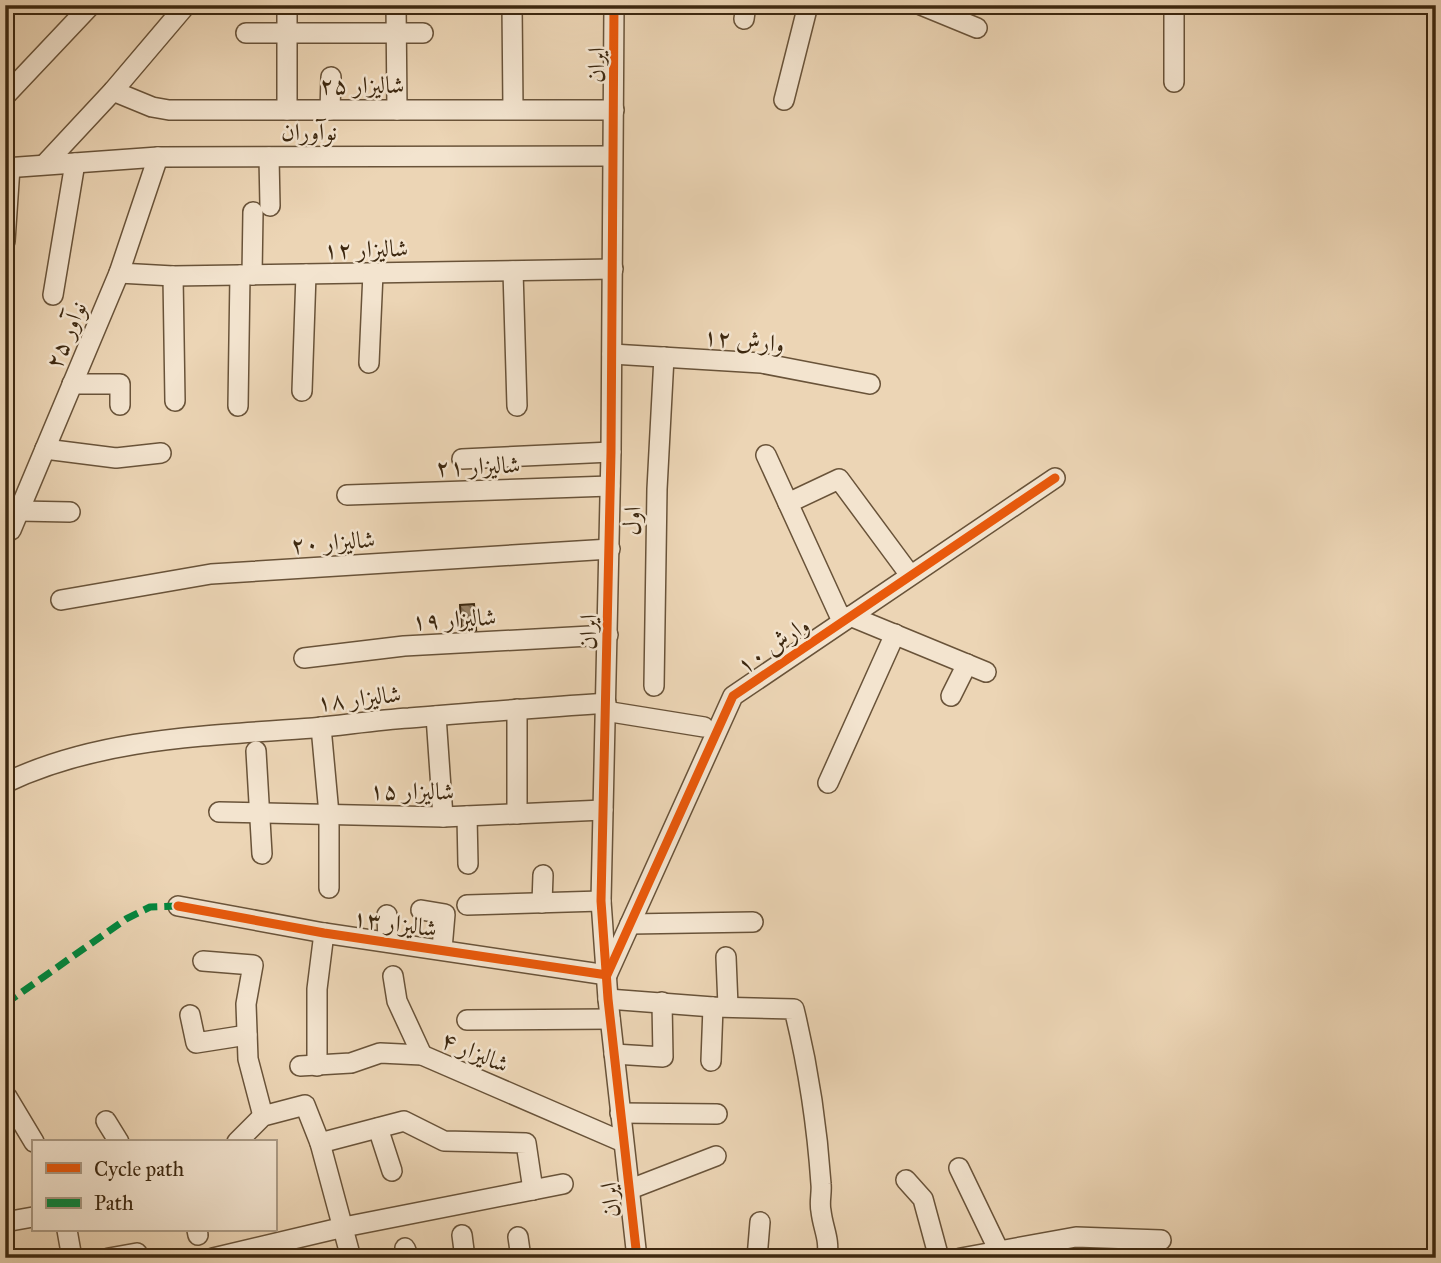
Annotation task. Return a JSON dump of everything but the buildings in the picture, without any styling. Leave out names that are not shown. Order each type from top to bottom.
[{"type":"street","points":[[5,96],[90,5]]},
{"type":"street","points":[[46,164],[186,5]]},
{"type":"street","points":[[287,5],[287,110]]},
{"type":"street","points":[[396,5],[397,110]]},
{"type":"street","points":[[512,5],[513,109]]},
{"type":"street","name":"ایران","points":[[614,5],[610,549],[601,901],[610,1019],[637,1258]]},
{"type":"street","points":[[785,100],[808,5]]},
{"type":"street","points":[[921,5],[977,28]]},
{"type":"street","points":[[1174,5],[1174,82]]},
{"type":"street","points":[[246,33],[423,33]]},
{"type":"street","points":[[330,110],[331,76]]},
{"type":"street","name":"شالیزار ۲۵","points":[[113,91],[152,107],[169,110],[614,110]]},
{"type":"street","name":"نوآوران","points":[[8,168],[158,157],[612,156]]},
{"type":"street","name":"نوآور ۲۵","points":[[11,530],[119,273],[158,157]]},
{"type":"street","points":[[238,407],[246,275],[262,209],[269,157]]},
{"type":"street","points":[[54,295],[75,163]]},
{"type":"street","points":[[5,241],[8,168]]},
{"type":"street","name":"شالیزار ۱۲","points":[[119,273],[173,276],[613,269]]},
{"type":"street","points":[[513,271],[517,406]]},
{"type":"street","points":[[369,363],[373,273]]},
{"type":"street","points":[[302,391],[306,274]]},
{"type":"street","points":[[173,276],[175,401]]},
{"type":"street","name":"وارش ۱۲","points":[[612,354],[761,363],[870,384]]},
{"type":"street","name":"اول","points":[[654,686],[657,489],[664,357]]},
{"type":"street","points":[[72,384],[120,384],[120,405]]},
{"type":"street","points":[[45,449],[116,458],[162,453]]},
{"type":"street","points":[[462,459],[611,452]]},
{"type":"street","points":[[766,455],[846,619],[895,634],[986,672]]},
{"type":"street","name":"وارش ۱۰","points":[[607,975],[733,696],[1055,478]]},
{"type":"street","points":[[788,503],[839,479],[909,575]]},
{"type":"street","name":"شالیزار ۲۱","points":[[347,495],[610,486]]},
{"type":"street","points":[[19,511],[70,512]]},
{"type":"street","name":"شالیزار ۲۰","points":[[61,600],[211,574],[610,549]]},
{"type":"street","points":[[828,783],[895,634]]},
{"type":"street","name":"شالیزار ۱۹","points":[[303,658],[404,646],[607,635]]},
{"type":"street","points":[[951,696],[967,664]]},
{"type":"street","name":"شالیزار ۱۸","points":[[5,783],[29,771],[118,746],[201,735],[517,709],[606,707],[704,727]]},
{"type":"street","points":[[517,709],[517,814]]},
{"type":"street","points":[[436,716],[443,817]]},
{"type":"street","points":[[321,727],[329,814],[329,888]]},
{"type":"street","points":[[257,751],[262,854]]},
{"type":"street","name":"شالیزار ۱۵","points":[[219,813],[443,817],[603,810]]},
{"type":"street","points":[[467,816],[468,864]]},
{"type":"street","points":[[542,903],[543,875]]},
{"type":"street","points":[[467,905],[601,901]]},
{"type":"street","name":"شالیزار ۱۳","points":[[178,906],[324,933],[607,975]]},
{"type":"street","points":[[421,910],[445,914],[442,949]]},
{"type":"street","points":[[387,915],[388,942]]},
{"type":"street","points":[[630,924],[753,922]]},
{"type":"street","name":"شالیزار ۴","points":[[324,933],[309,1066],[351,1063],[380,1053],[422,1055],[623,1142]]},
{"type":"street","points":[[710,1061],[726,957]]},
{"type":"street","points":[[203,961],[253,965],[246,1004],[248,1059],[263,1116]]},
{"type":"street","points":[[393,976],[397,1001],[422,1055]]},
{"type":"street","points":[[608,999],[794,1009],[805,1053],[812,1103],[821,1186],[820,1209],[829,1243],[827,1258]]},
{"type":"street","points":[[614,1054],[663,1057],[662,1002]]},
{"type":"street","points":[[190,1016],[196,1043],[247,1035]]},
{"type":"street","points":[[467,1020],[610,1019]]},
{"type":"street","points":[[6,1097],[33,1140]]},
{"type":"street","points":[[239,1140],[263,1116],[305,1105],[320,1143],[351,1258]]},
{"type":"street","points":[[620,1112],[717,1114]]},
{"type":"street","points":[[106,1121],[118,1140]]},
{"type":"street","points":[[320,1143],[404,1121],[444,1141],[526,1143],[533,1190]]},
{"type":"street","points":[[378,1128],[392,1171]]},
{"type":"street","points":[[628,1190],[716,1156]]},
{"type":"street","points":[[959,1168],[999,1251]]},
{"type":"street","points":[[906,1180],[923,1199],[939,1258]]},
{"type":"street","points":[[213,1258],[344,1227],[563,1184]]},
{"type":"street","points":[[5,1222],[32,1217]]},
{"type":"street","points":[[757,1258],[760,1222]]},
{"type":"street","points":[[66,1232],[72,1258]]},
{"type":"street","points":[[462,1235],[465,1258]]},
{"type":"street","points":[[518,1237],[521,1258]]},
{"type":"street","points":[[961,1258],[1076,1237],[1161,1240]]},
{"type":"street","points":[[109,1258],[136,1253]]},
{"type":"marked path","points":[[5,1004],[126,919],[150,907],[178,906]]},
{"type":"cycle path","points":[[614,5],[611,452],[601,901],[608,999],[637,1258]]},
{"type":"cycle path","points":[[178,906],[324,933],[607,975],[733,696],[1055,478]]}]
